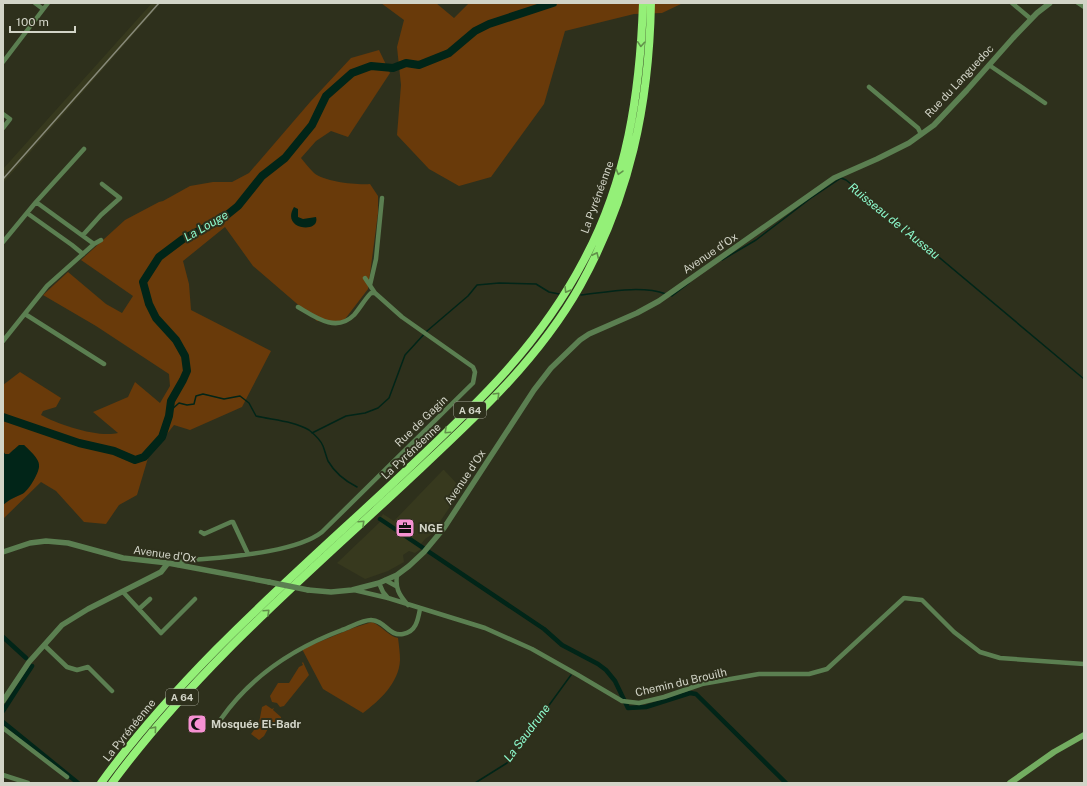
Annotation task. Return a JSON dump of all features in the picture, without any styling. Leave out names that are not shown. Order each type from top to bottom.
[{"type":"highway","name":"La Pyrénéenne","points":[[112,783],[129,760],[180,700],[222,656],[455,436],[502,389],[524,365],[564,313],[579,288],[605,236],[616,209],[634,151],[646,87],[647,5]]},
{"type":"highway","name":"La Pyrénéenne","points":[[101,783],[146,726],[205,661],[480,400],[518,359],[556,309],[585,258],[609,206],[617,181],[632,121],[637,92],[647,5]]},
{"type":"highway","points":[[116,783],[130,765],[129,760]]},
{"type":"highway","points":[[96,783],[109,772]]},
{"type":"main road","points":[[1010,783],[1044,758],[1084,735]]},
{"type":"street","points":[[35,3],[43,9]]},
{"type":"street","points":[[3,62],[48,3]]},
{"type":"street","points":[[1012,3],[1031,19]]},
{"type":"street","name":"Rue du Languedoc","points":[[810,194],[834,178],[909,143],[934,125],[1031,19],[1050,3]]},
{"type":"street","points":[[1078,3],[1084,7]]},
{"type":"street","points":[[989,64],[1045,103]]},
{"type":"street","points":[[869,87],[918,128],[921,134]]},
{"type":"street","points":[[3,114],[10,119],[3,128]]},
{"type":"street","points":[[3,242],[36,202],[84,149]]},
{"type":"street","points":[[83,236],[101,214],[120,198],[102,184]]},
{"type":"street","name":"Avenue d'Ox","points":[[3,552],[30,543],[46,541],[68,543],[123,558],[168,563],[308,590],[331,592],[352,590],[379,583],[397,575],[426,550],[444,528],[534,390],[551,368],[580,340],[589,334],[637,313],[663,298],[751,238],[810,194]]},
{"type":"street","points":[[370,285],[376,259],[382,198]]},
{"type":"street","points":[[36,202],[94,244]]},
{"type":"street","points":[[27,213],[83,254]]},
{"type":"street","points":[[3,341],[47,286],[94,244],[101,240]]},
{"type":"street","name":"Rue de Gagin","points":[[178,565],[184,560],[248,554],[284,548],[313,539],[471,385],[475,372],[474,367],[402,317],[375,293],[366,278]]},
{"type":"street","points":[[298,307],[319,320],[330,324],[347,321],[371,293],[375,293]]},
{"type":"street","points":[[25,314],[104,364]]},
{"type":"street","points":[[201,532],[204,534],[233,522],[248,554]]},
{"type":"street","points":[[3,701],[29,662],[62,625],[88,609],[161,572],[168,563]]},
{"type":"street","points":[[397,575],[396,586],[401,597],[408,604]]},
{"type":"street","points":[[385,580],[396,586]]},
{"type":"street","points":[[379,583],[382,592],[388,598]]},
{"type":"street","name":"Chemin du Brouilh","points":[[352,590],[388,598],[485,628],[532,649],[622,701],[629,702],[639,703],[664,697],[702,684],[759,674],[808,674],[827,669],[904,598],[922,600],[954,632],[980,652],[1000,658],[1084,664]]},
{"type":"street","points":[[123,592],[161,633],[195,599]]},
{"type":"street","points":[[139,609],[150,599]]},
{"type":"street","points":[[221,719],[239,695],[262,674],[293,652],[321,638],[368,620],[380,622],[393,634],[404,634],[416,626],[420,608]]},
{"type":"street","points":[[44,645],[67,667],[77,670],[88,667],[112,691]]},
{"type":"street","points":[[3,728],[67,777]]},
{"type":"street","points":[[3,775],[28,783]]},
{"type":"shaded area","points":[[152,3],[161,3],[3,183],[3,169]]},
{"type":"shaded area","points":[[381,3],[436,3],[454,18],[469,3],[683,3],[662,13],[634,14],[565,31],[544,104],[491,177],[459,186],[429,169],[397,135],[401,85],[397,47],[404,20]]},
{"type":"shaded area","points":[[379,50],[390,73],[348,137],[331,131],[316,141],[301,158],[314,173],[325,179],[357,184],[370,184],[378,196],[378,213],[368,289],[342,323],[317,321],[253,266],[225,227],[183,261],[189,284],[191,310],[271,351],[242,407],[190,430],[174,425],[148,458],[137,495],[119,505],[106,524],[84,522],[56,491],[41,482],[3,519],[3,505],[28,489],[35,477],[39,465],[37,460],[24,445],[13,450],[9,454],[5,454],[3,451],[3,385],[20,372],[61,398],[56,407],[43,411],[41,415],[79,430],[100,434],[118,433],[93,412],[128,397],[135,382],[160,403],[170,386],[169,374],[96,326],[43,295],[68,272],[106,304],[122,313],[133,296],[81,260],[125,220],[159,202],[190,186],[213,182],[232,182],[249,173],[311,101],[351,58]]},
{"type":"shaded area","points":[[294,207],[298,209],[298,217],[303,219],[316,217],[316,222],[313,226],[302,227],[296,225],[292,221],[291,215]]},
{"type":"shaded area","points":[[19,445],[24,445],[39,462],[38,472],[33,481],[22,494],[10,499],[3,505],[3,451],[5,454],[9,454]]},
{"type":"shaded area","name":"NGE","points":[[443,470],[462,489],[431,535],[421,544],[421,549],[415,553],[409,551],[403,555],[404,562],[388,571],[365,579],[337,563],[381,521],[379,520],[383,514],[394,521]]},
{"type":"shaded area","points":[[372,622],[394,637],[398,638],[400,660],[399,668],[392,684],[375,703],[363,713],[323,689],[302,649],[353,628]]},
{"type":"shaded area","points":[[303,662],[309,675],[284,706],[280,707],[277,703],[272,702],[270,696],[278,683],[289,683],[299,667],[303,665]]},
{"type":"shaded area","points":[[266,705],[272,709],[274,708],[273,710],[281,717],[281,719],[280,722],[270,725],[264,736],[259,740],[251,734],[259,723],[262,707]]},
{"type":"waterway","name":"La Louge","points":[[3,417],[79,443],[114,451],[135,460],[144,457],[162,437],[169,416],[171,401],[187,371],[185,356],[176,340],[156,318],[149,304],[143,282],[159,257],[183,239],[222,219],[238,206],[262,176],[285,158],[312,125],[326,96],[352,73],[371,66],[393,68],[406,63],[419,65],[449,53],[475,31],[489,24],[553,3]]},
{"type":"waterway","name":"Ruisseau de l'Aussau","points":[[722,260],[756,240],[811,198],[841,178],[846,180],[866,196],[1084,379]]},
{"type":"waterway","name":"Ruisseau de l'Aussau","points":[[312,433],[346,416],[365,413],[378,408],[389,398],[405,355],[427,331],[468,296],[477,285],[499,283],[536,284],[549,292],[559,294]]},
{"type":"waterway","name":"Ruisseau de l'Aussau","points":[[670,295],[672,296],[689,283]]},
{"type":"waterway","name":"Ruisseau de l'Aussau","points":[[581,295],[635,290],[656,291],[666,294]]},
{"type":"waterway","name":"Ruisseau de l'Aussau","points":[[170,411],[179,403],[187,405],[194,404],[196,396],[203,394],[224,399],[240,396],[249,403],[256,416],[290,423],[309,430],[322,444],[328,461],[337,473],[357,487]]},
{"type":"waterway","points":[[380,519],[544,629],[562,645],[598,664],[606,670],[615,681],[628,708],[646,707],[690,693],[696,694],[786,783]]},
{"type":"waterway","points":[[3,637],[26,658]]},
{"type":"waterway","points":[[3,711],[32,666]]},
{"type":"waterway","name":"La Saudrune","points":[[475,783],[507,763],[571,675]]},
{"type":"waterway","points":[[3,722],[78,783]]},
{"type":"railway","points":[[3,179],[159,3]]},
{"type":"place","name":"NGE","points":[[405,528]]},
{"type":"place","name":"Mosquée El-Badr","points":[[197,724]]}]
